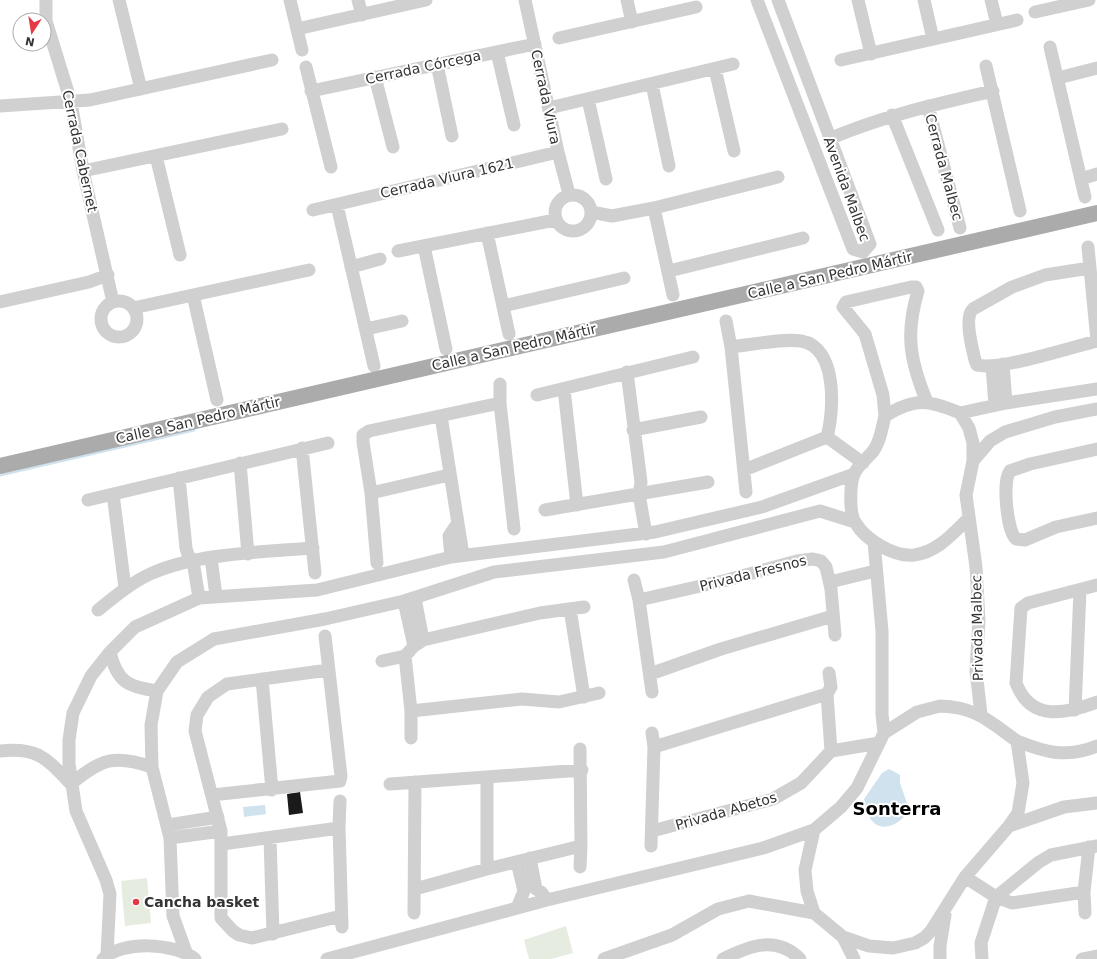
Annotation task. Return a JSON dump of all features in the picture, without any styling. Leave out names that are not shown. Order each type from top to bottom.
[{"type":"main road","name":"Calle a San Pedro Mártir","points":[[0,466],[1097,213]]},
{"type":"street","name":"Cerrada Cabernet","points":[[46,0],[46,21],[71,102],[82,171],[113,302]]},
{"type":"street","points":[[119,0],[141,89]]},
{"type":"street","points":[[290,0],[302,50]]},
{"type":"street","points":[[358,0],[362,15]]},
{"type":"street","points":[[297,29],[424,0]]},
{"type":"street","name":"Cerrada Viura","points":[[525,0],[558,152],[569,194]]},
{"type":"street","points":[[627,0],[632,22]]},
{"type":"street","name":"Avenida Malbec","points":[[757,0],[853,249],[863,252],[870,244],[829,139],[778,0]]},
{"type":"street","points":[[858,0],[871,54]]},
{"type":"street","points":[[924,0],[933,39]]},
{"type":"street","points":[[991,0],[997,24]]},
{"type":"street","points":[[1035,12],[1059,3],[1089,0]]},
{"type":"street","points":[[559,38],[696,7]]},
{"type":"street","points":[[841,60],[1017,20]]},
{"type":"street","name":"Cerrada Córcega","points":[[311,91],[535,44]]},
{"type":"street","points":[[1050,47],[1085,196]]},
{"type":"street","points":[[497,52],[514,124]]},
{"type":"street","points":[[0,106],[71,102],[141,89],[272,60]]},
{"type":"street","points":[[437,64],[452,136]]},
{"type":"street","points":[[549,108],[733,64]]},
{"type":"street","points":[[986,66],[1020,210]]},
{"type":"street","points":[[306,67],[331,167]]},
{"type":"street","points":[[1058,78],[1097,68]]},
{"type":"street","points":[[715,69],[734,151]]},
{"type":"street","points":[[375,77],[393,147]]},
{"type":"street","points":[[652,84],[669,166]]},
{"type":"street","name":"Cerrada Malbec","points":[[829,139],[892,116],[993,91]]},
{"type":"street","points":[[588,99],[606,179]]},
{"type":"street","name":"Cerrada Malbec","points":[[928,106],[960,228]]},
{"type":"street","name":"Cerrada Malbec","points":[[892,116],[938,230]]},
{"type":"street","points":[[82,171],[282,129]]},
{"type":"street","name":"Cerrada Viura 1621","points":[[313,210],[558,152]]},
{"type":"street","points":[[156,156],[180,255]]},
{"type":"street","points":[[1081,179],[1097,174]]},
{"type":"street","points":[[591,212],[612,216],[654,208],[778,177]]},
{"type":"street","points":[[569,194],[583,197],[588,202],[591,212],[588,223],[582,228],[574,231],[567,230],[560,226],[555,220],[555,207],[563,197],[569,194]]},
{"type":"street","points":[[337,205],[374,366]]},
{"type":"street","points":[[654,208],[669,270],[673,295]]},
{"type":"street","points":[[398,251],[555,220]]},
{"type":"street","points":[[487,233],[509,334]]},
{"type":"street","points":[[669,270],[803,238]]},
{"type":"street","points":[[424,246],[446,349]]},
{"type":"street","points":[[1088,247],[1097,341],[998,365],[985,367],[977,365],[968,322],[971,311],[1012,287],[1045,275],[1090,268]]},
{"type":"street","points":[[351,267],[380,259]]},
{"type":"street","points":[[133,308],[309,270]]},
{"type":"street","points":[[0,302],[108,276]]},
{"type":"street","points":[[503,306],[624,278]]},
{"type":"street","points":[[191,956],[155,946],[139,946],[122,949],[105,957],[110,894],[106,880],[76,811],[71,784],[69,740],[73,713],[91,676],[110,652],[135,627],[199,598],[317,590],[457,556],[650,533],[762,507],[854,474],[875,449],[886,416],[883,395],[869,345],[862,329],[843,307],[846,302],[911,287],[916,288],[918,291],[910,320],[912,358],[927,402]]},
{"type":"street","points":[[193,295],[216,400]]},
{"type":"street","points":[[113,302],[124,302],[133,308],[137,319],[133,330],[128,334],[116,337],[106,332],[101,321],[103,309],[113,302]]},
{"type":"street","points":[[366,329],[402,321]]},
{"type":"street","points":[[726,321],[731,347],[746,492]]},
{"type":"street","points":[[731,347],[794,340],[810,344],[825,362],[831,385],[832,414],[828,437]]},
{"type":"street","points":[[537,395],[693,357]]},
{"type":"street","points":[[998,365],[1000,404]]},
{"type":"street","points":[[627,372],[634,430],[650,533]]},
{"type":"street","points":[[500,384],[500,403],[514,529]]},
{"type":"street","points":[[564,388],[577,505]]},
{"type":"street","points":[[886,416],[905,405],[927,402],[960,413],[1000,404],[1097,389]]},
{"type":"street","points":[[377,563],[371,493],[363,435],[369,430],[500,403]]},
{"type":"street","points":[[973,462],[990,441],[1005,432],[1055,417],[1097,409]]},
{"type":"street","name":"Privada Malbec","points":[[960,413],[972,436],[973,462],[966,495],[976,567],[979,620],[976,671],[981,714]]},
{"type":"street","points":[[441,416],[457,524],[457,556]]},
{"type":"street","points":[[634,430],[701,417]]},
{"type":"street","points":[[828,437],[863,463]]},
{"type":"street","points":[[744,470],[828,437]]},
{"type":"street","points":[[88,500],[302,448],[328,444]]},
{"type":"street","points":[[302,448],[315,573]]},
{"type":"street","points":[[1097,449],[1030,464],[1010,471],[1005,485],[1010,531],[1016,539],[1025,540],[1056,527],[1097,518]]},
{"type":"street","points":[[1005,485],[1017,475],[1097,458]]},
{"type":"street","points":[[240,463],[248,554]]},
{"type":"street","points":[[854,474],[851,500],[854,522]]},
{"type":"street","points":[[371,493],[449,475]]},
{"type":"street","points":[[179,478],[186,548],[193,561],[199,598]]},
{"type":"street","points":[[545,510],[577,505],[643,489],[708,482]]},
{"type":"street","points":[[113,494],[125,588]]},
{"type":"street","points":[[191,956],[173,916],[169,831],[152,767],[151,725],[157,691],[177,662],[214,638],[325,619],[409,599],[494,572],[664,552],[820,511],[854,522],[874,542],[886,549],[900,554],[914,555],[926,552],[942,544],[969,518]]},
{"type":"street","points":[[327,959],[547,900],[763,848],[814,830],[841,807],[857,788],[881,737],[882,631],[874,542]]},
{"type":"street","points":[[98,610],[125,588],[149,574],[166,568],[211,558],[313,548]]},
{"type":"street","points":[[211,558],[216,596]]},
{"type":"street","name":"Privada Fresnos","points":[[639,600],[807,559],[817,560],[824,564],[830,586],[835,635]]},
{"type":"street","points":[[830,586],[876,575]]},
{"type":"street","points":[[634,580],[639,600],[652,692]]},
{"type":"street","points":[[1097,585],[1028,603],[1021,608],[1016,654],[1016,683],[1020,694],[1029,704],[1042,710],[1056,713],[1075,710],[1097,702]]},
{"type":"street","points":[[1075,710],[1080,590]]},
{"type":"street","points":[[409,599],[418,643]]},
{"type":"street","points":[[382,662],[405,656],[418,643],[540,613],[584,607]]},
{"type":"street","points":[[570,609],[584,697]]},
{"type":"street","points":[[650,674],[722,649],[833,616]]},
{"type":"street","points":[[212,795],[272,790],[340,781],[341,776],[325,636]]},
{"type":"street","points":[[110,652],[112,664],[121,679],[137,687],[157,691]]},
{"type":"street","points":[[405,656],[411,738]]},
{"type":"street","points":[[328,670],[234,682],[220,688],[208,697],[197,715],[195,731],[218,817],[222,838],[221,918],[225,924],[239,935],[252,938],[341,922],[339,828],[340,801]]},
{"type":"street","points":[[830,673],[831,687],[827,694],[830,748],[881,737],[917,712],[926,709],[952,706],[981,714],[1017,742],[1036,750],[1054,753],[1073,753],[1097,746]]},
{"type":"street","points":[[262,679],[272,790]]},
{"type":"street","points":[[410,711],[511,699],[559,702],[599,693]]},
{"type":"street","points":[[654,747],[827,694]]},
{"type":"street","points":[[651,846],[654,747],[652,733]]},
{"type":"street","points":[[843,938],[869,946],[893,948],[905,946],[924,938],[932,931],[965,877],[1009,826],[1018,813],[1023,783],[1017,742]]},
{"type":"street","name":"Privada Abetos","points":[[652,831],[773,799],[801,783],[830,748]]},
{"type":"street","points":[[0,751],[21,749],[40,755],[71,784]]},
{"type":"street","points":[[580,749],[582,770],[580,868]]},
{"type":"street","points":[[71,784],[96,765],[107,761],[134,761],[152,767]]},
{"type":"street","points":[[390,784],[582,770]]},
{"type":"street","points":[[486,776],[487,869]]},
{"type":"street","points":[[414,914],[415,782]]},
{"type":"street","points":[[1009,826],[1064,807],[1097,804]]},
{"type":"street","points":[[169,831],[218,817]]},
{"type":"street","points":[[169,831],[222,838],[270,838],[339,828]]},
{"type":"street","points":[[814,830],[806,870],[807,891],[814,913]]},
{"type":"street","points":[[270,838],[273,934]]},
{"type":"street","points":[[415,890],[487,869],[581,846]]},
{"type":"street","points":[[982,959],[982,943],[996,897],[1051,855],[1093,846],[1084,892],[1085,913]]},
{"type":"street","points":[[517,908],[530,890],[523,860]]},
{"type":"street","points":[[965,877],[996,897],[1012,903],[1084,892]]},
{"type":"street","points":[[530,890],[541,892],[547,900]]},
{"type":"street","points":[[604,959],[672,935],[718,909],[749,901],[814,913],[843,938],[854,959]]},
{"type":"street","points":[[940,959],[940,946],[945,910]]},
{"type":"street","points":[[723,959],[752,946],[766,944],[789,951],[800,959]]},
{"type":"street","points":[[1082,959],[1097,956]]},
{"type":"shaded area","name":"Cancha basket","points":[[147,878],[151,923],[125,926],[121,881]]},
{"type":"shaded area","points":[[566,926],[573,953],[551,959],[529,959],[524,940]]},
{"type":"water","points":[[889,769],[900,775],[900,783],[909,809],[899,821],[884,827],[879,826],[872,821],[864,799],[882,773]]},
{"type":"water","points":[[265,805],[266,814],[244,817],[243,807]]},
{"type":"building","points":[[300,792],[303,813],[289,815],[287,794]]},
{"type":"waterway","points":[[0,475],[194,430]]},
{"type":"place","name":"Cancha basket","points":[[136,902]]},
{"type":"district","name":"Sonterra","points":[[897,809]]}]
